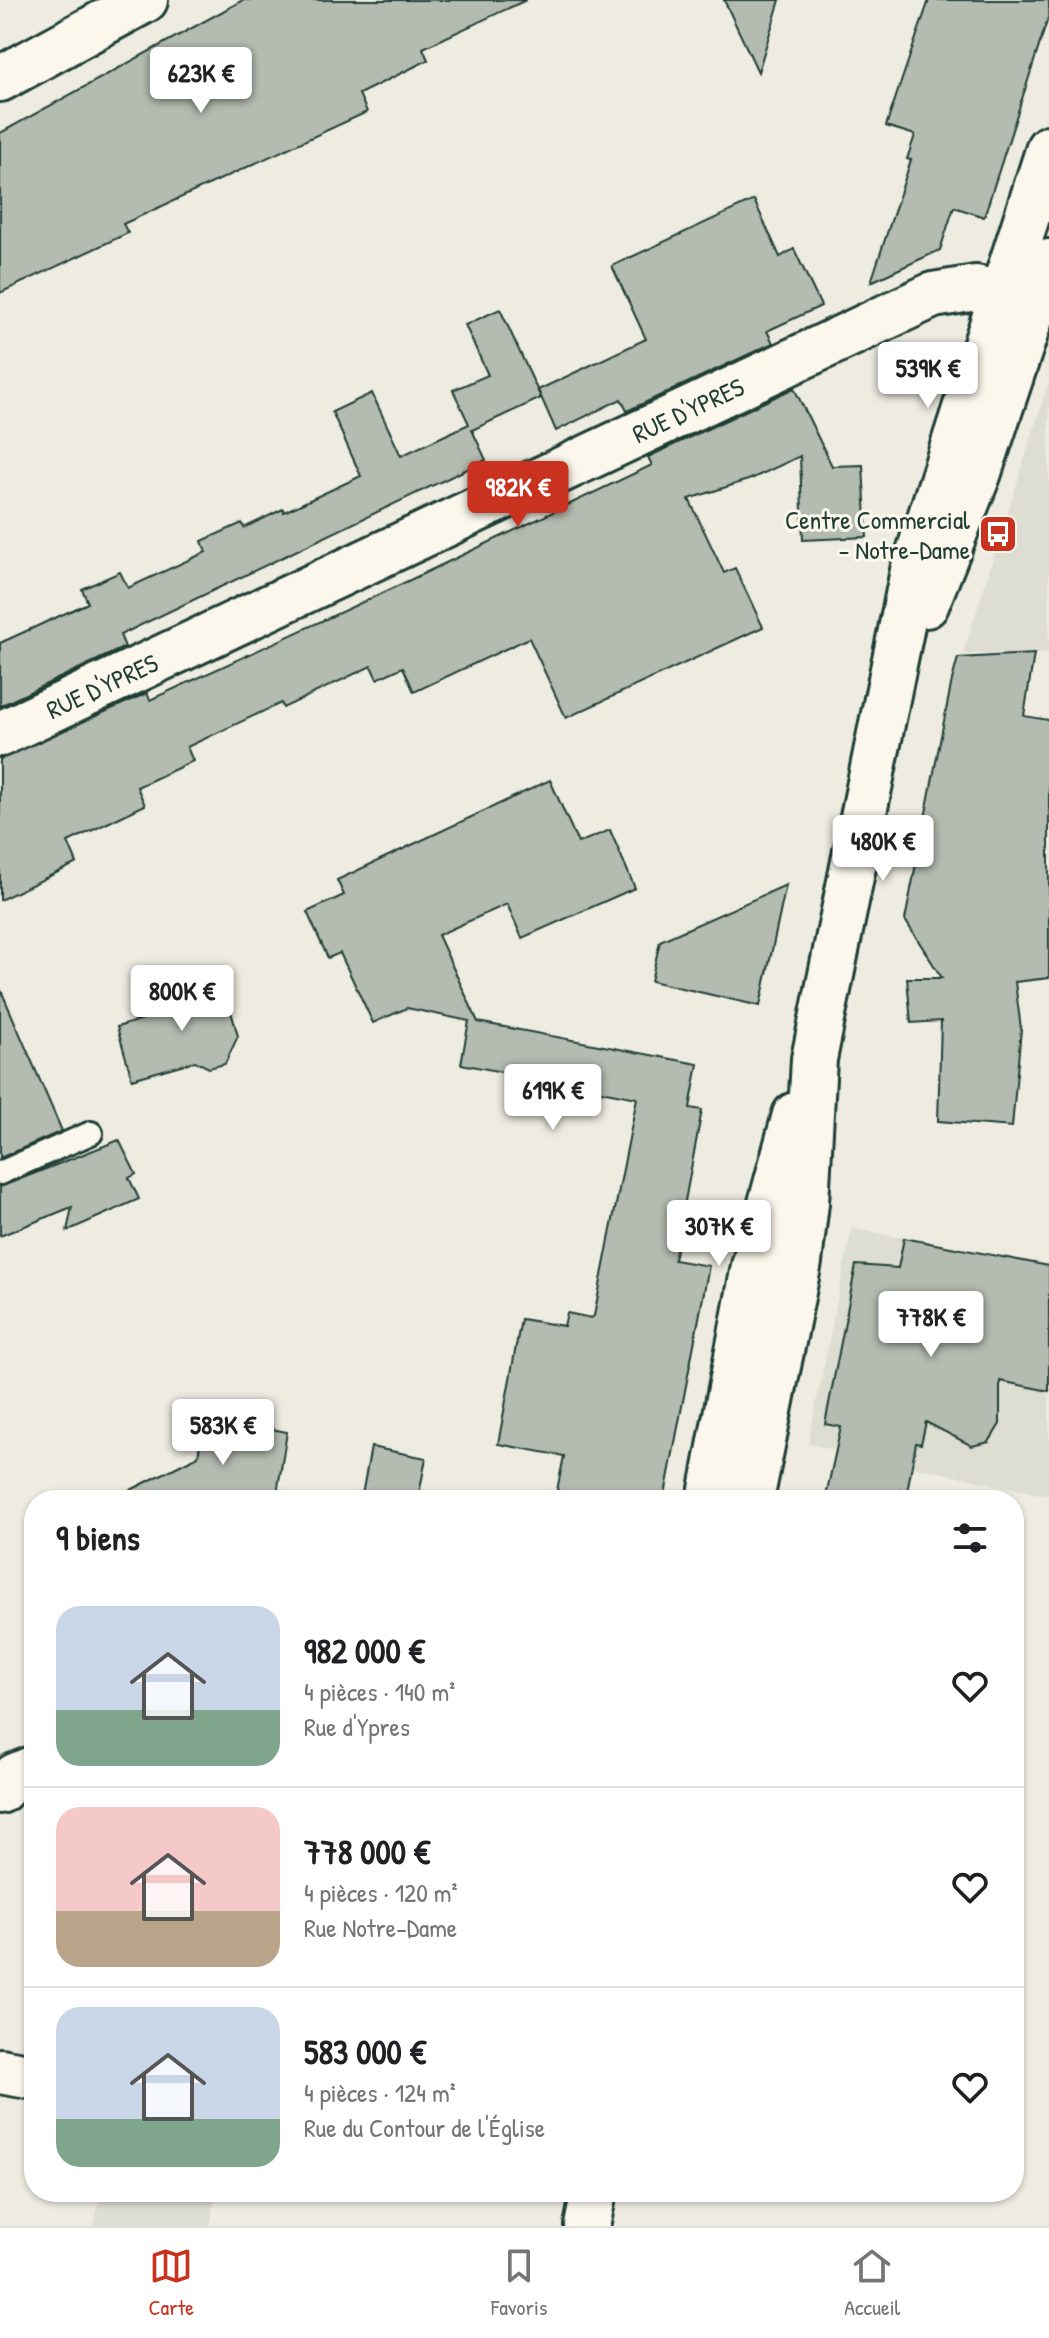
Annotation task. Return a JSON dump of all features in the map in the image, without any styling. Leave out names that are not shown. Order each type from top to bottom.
[{"type":"main road","points":[[0,79],[145,0]]},
{"type":"main road","points":[[712,1490],[759,1244],[814,1059],[921,537],[1019,298],[1049,148]]},
{"type":"main road","points":[[1019,298],[1049,262]]},
{"type":"main road","name":"RUE D'YPRES","points":[[0,734],[904,307],[962,289],[1019,298]]},
{"type":"main road","points":[[753,1490],[802,1240],[814,1059]]},
{"type":"main road","points":[[0,1791],[15,1776],[24,1772]]},
{"type":"main road","points":[[0,2071],[24,2075]]},
{"type":"main road","points":[[587,2226],[592,2202]]},
{"type":"lane","points":[[0,1173],[91,1133]]},
{"type":"shaded area","points":[[1049,381],[1049,654],[963,654]]},
{"type":"shaded area","points":[[852,1228],[1049,1266],[1049,1496],[808,1444]]},
{"type":"shaded area","points":[[99,2202],[214,2202],[210,2226],[94,2226]]},
{"type":"building","points":[[243,0],[526,0],[423,48],[428,60],[359,94],[367,112],[123,224],[128,233],[0,293],[0,133]]},
{"type":"building","points":[[724,0],[780,0],[758,72]]},
{"type":"building","points":[[929,0],[1049,0],[1049,15],[984,217],[954,207],[940,250],[871,282],[911,160],[907,159],[915,135],[886,126]]},
{"type":"building","points":[[754,200],[780,257],[794,249],[821,306],[767,331],[773,343],[627,411],[621,399],[556,431],[538,390],[646,339],[612,266]]},
{"type":"building","points":[[500,309],[541,398],[472,430],[486,460],[120,635],[125,647],[0,706],[0,643],[88,603],[82,589],[120,572],[128,588],[206,552],[202,541],[242,523],[244,528],[283,509],[284,512],[361,476],[332,412],[372,393],[401,456],[469,424],[453,390],[488,375],[465,325]]},
{"type":"building","points":[[794,388],[832,466],[863,465],[867,537],[803,540],[800,456],[751,479],[689,499],[724,573],[735,568],[763,627],[566,718],[529,638],[414,692],[403,667],[377,679],[371,666],[283,708],[281,703],[187,747],[193,761],[137,787],[145,805],[68,842],[77,863],[0,900],[0,759],[147,693],[150,700],[391,589],[652,465],[648,457]]},
{"type":"building","points":[[1034,654],[1024,716],[1049,720],[1049,978],[1015,982],[1021,1029],[1012,1127],[938,1121],[941,1021],[911,1023],[907,978],[942,978],[905,920],[952,680],[958,658]]},
{"type":"building","points":[[550,780],[578,843],[610,830],[635,888],[522,938],[507,904],[438,935],[478,1022],[698,1064],[690,1108],[702,1110],[674,1260],[709,1266],[666,1490],[557,1490],[564,1456],[498,1444],[521,1319],[564,1326],[567,1313],[594,1316],[637,1098],[461,1064],[469,1021],[407,1008],[373,1023],[340,953],[328,958],[307,912],[344,895],[337,880]]},
{"type":"building","points":[[786,885],[760,1006],[651,981],[660,941]]},
{"type":"building","points":[[222,980],[238,1036],[225,1064],[209,1068],[195,1061],[132,1079],[117,1027],[143,1019],[141,1011],[182,1000],[180,992]]},
{"type":"building","points":[[0,988],[62,1131],[0,1158]]},
{"type":"building","points":[[119,1140],[136,1174],[129,1178],[139,1199],[67,1231],[72,1207],[0,1236],[0,1187]]},
{"type":"building","points":[[904,1238],[1049,1266],[1049,1391],[1000,1381],[1000,1424],[989,1442],[972,1446],[926,1422],[921,1444],[916,1443],[907,1490],[827,1490],[841,1427],[825,1424],[856,1265],[898,1268]]},
{"type":"building","points":[[205,1416],[287,1432],[278,1490],[131,1490],[198,1456]]},
{"type":"building","points":[[371,1447],[426,1458],[420,1490],[363,1490]]},
{"type":"place","name":"Centre Commercial – Notre-Dame","points":[[998,534]]}]
